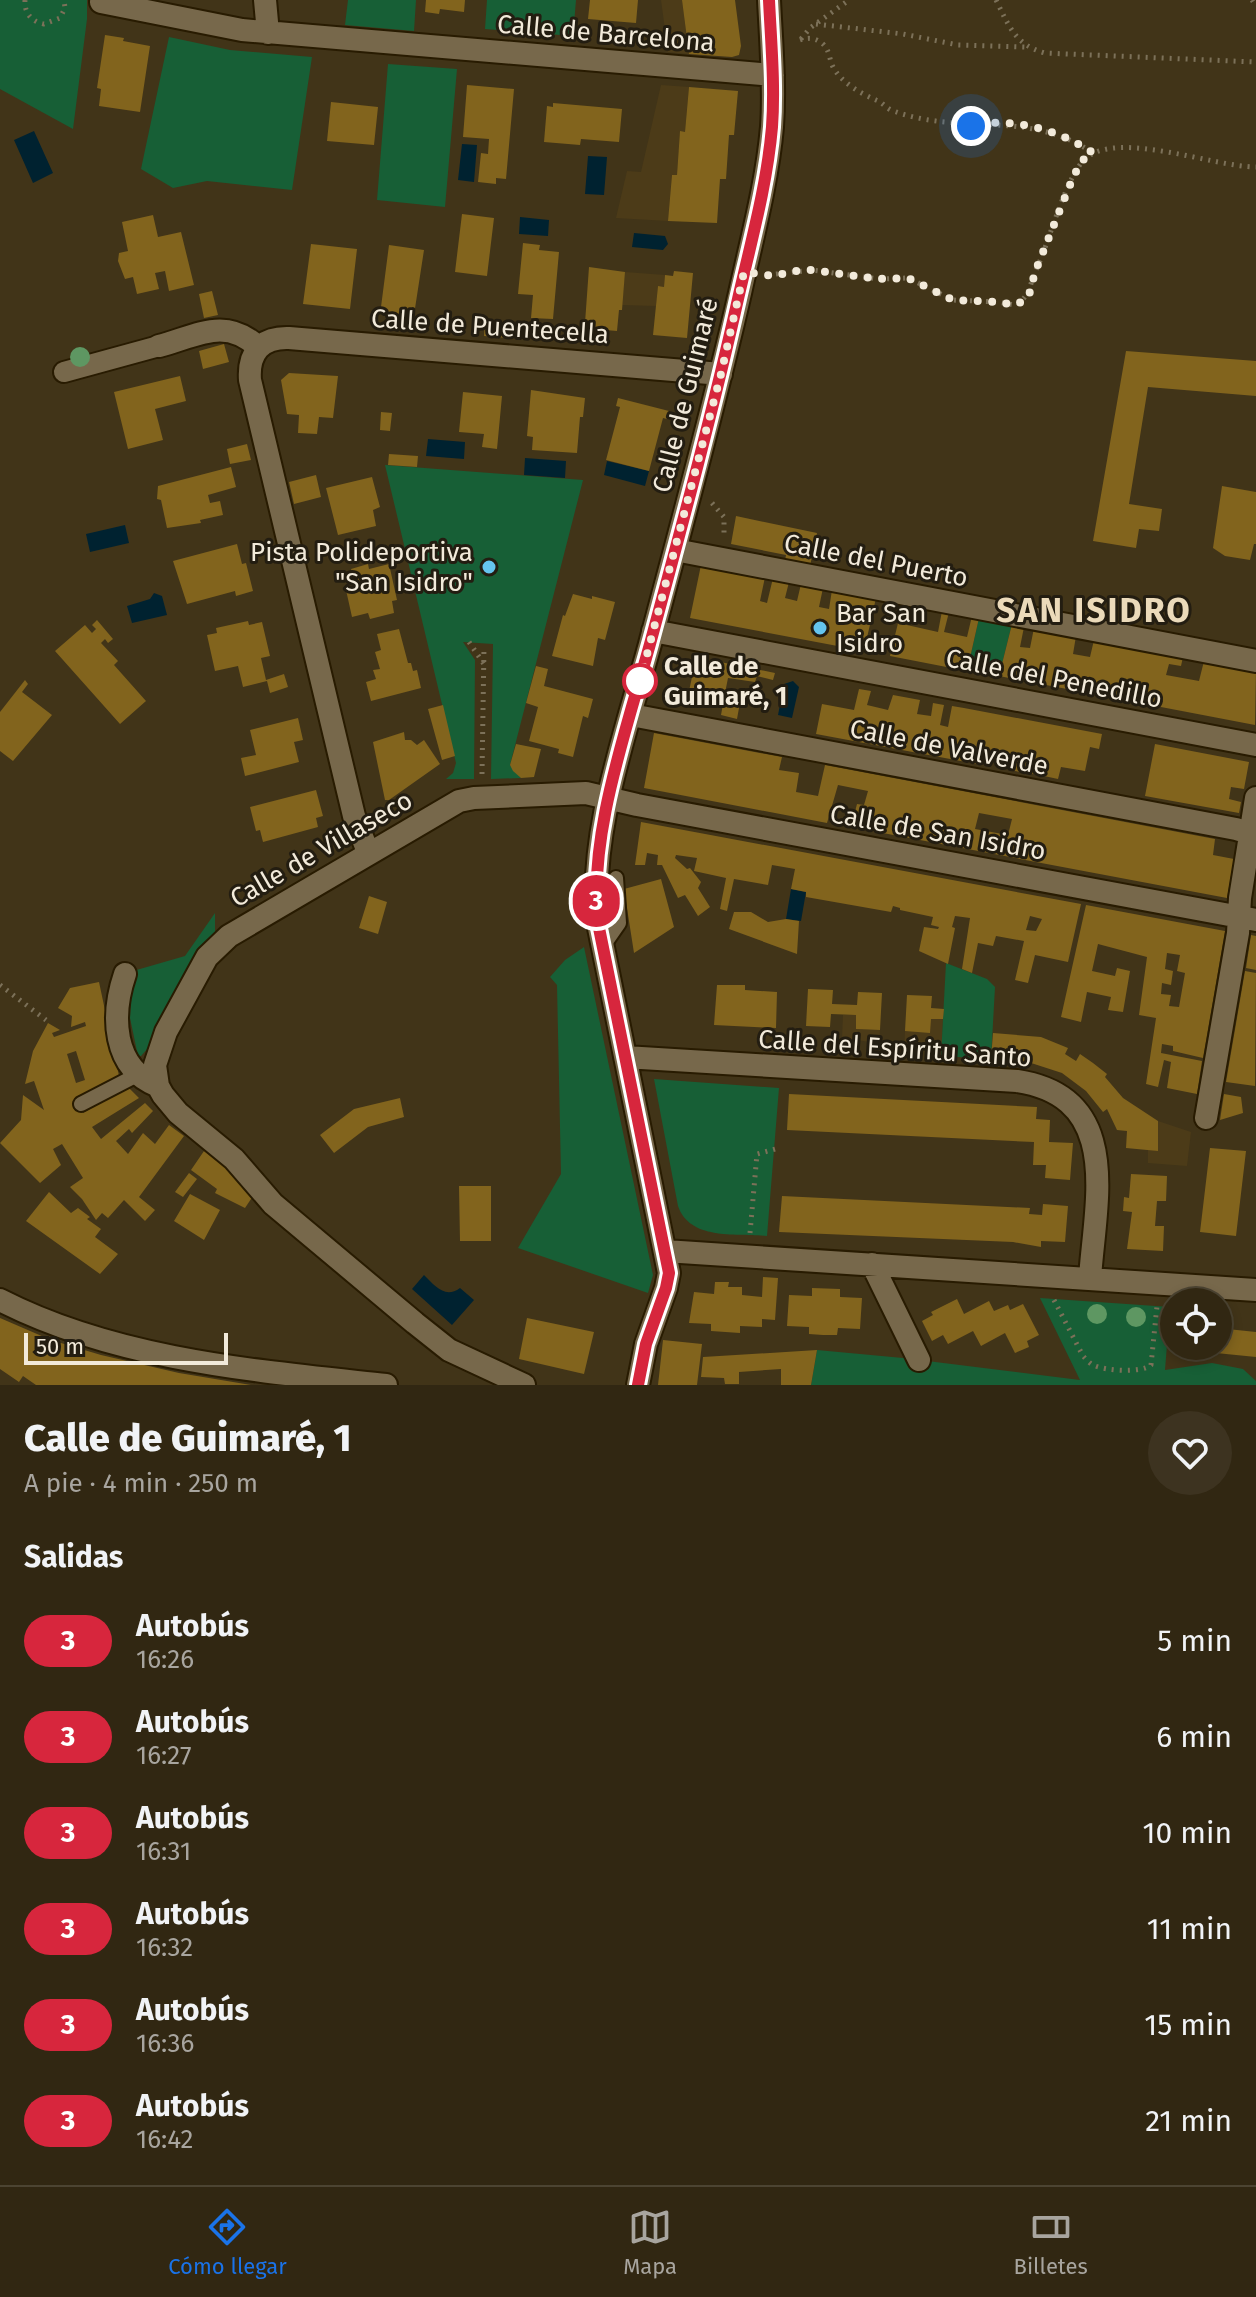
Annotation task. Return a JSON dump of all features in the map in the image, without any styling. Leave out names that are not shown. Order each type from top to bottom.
[{"type":"street","points":[[265,0],[268,33]]},
{"type":"street","name":"Calle de Guimaré","points":[[610,798],[721,374],[766,169],[772,126],[773,75],[769,0]]},
{"type":"street","name":"Calle de Barcelona","points":[[101,2],[226,28],[268,33],[773,75]]},
{"type":"street","points":[[64,372],[218,330],[229,329],[258,347],[250,361],[250,380],[354,816],[368,852]]},
{"type":"street","name":"Calle de Puentecella","points":[[258,347],[271,339],[289,338],[721,374]]},
{"type":"street","name":"Calle del Puerto","points":[[675,550],[1256,661]]},
{"type":"street","name":"Calle del Penedillo","points":[[653,631],[1256,745]]},
{"type":"street","name":"Calle de Valverde","points":[[631,715],[1254,834]]},
{"type":"street","name":"Calle de Villaseco","points":[[158,1086],[155,1065],[159,1048],[183,997],[217,945],[368,852],[463,800],[581,792],[610,798]]},
{"type":"street","points":[[610,798],[596,897],[603,946],[665,1251],[668,1283],[646,1344],[638,1385]]},
{"type":"street","name":"Calle de San Isidro","points":[[610,798],[644,807],[1248,918]]},
{"type":"street","points":[[1206,1118],[1248,918],[1256,798]]},
{"type":"street","points":[[125,974],[117,1004],[117,1024],[127,1061],[137,1075],[158,1086],[178,1113],[234,1159],[273,1204],[415,1323],[449,1350],[524,1385]]},
{"type":"street","name":"Calle del Espíritu Santo","points":[[625,1057],[1017,1081],[1052,1092],[1080,1115],[1096,1148],[1098,1175],[1090,1278]]},
{"type":"street","points":[[665,1251],[1256,1290]]},
{"type":"street","points":[[872,1264],[919,1360]]},
{"type":"street","points":[[0,1300],[71,1330],[145,1350],[231,1365],[386,1385]]},
{"type":"lane","points":[[603,946],[619,923],[616,878]]},
{"type":"lane","points":[[81,1104],[137,1075]]},
{"type":"path","points":[[25,0],[26,12],[44,24],[60,18],[65,8],[64,0]]},
{"type":"path","points":[[796,47],[816,24],[849,0]]},
{"type":"path","points":[[996,0],[1011,32],[1031,48]]},
{"type":"path","points":[[1252,0],[1256,6]]},
{"type":"path","points":[[816,24],[903,34],[958,45],[1031,48],[1045,53],[1256,62]]},
{"type":"path","points":[[800,40],[812,38],[823,44],[833,67],[857,92],[879,101],[887,109],[923,119],[971,126],[1034,127],[1078,142],[1093,153]]},
{"type":"path","points":[[744,272],[774,276],[812,270],[878,279],[908,278],[953,300],[1015,305],[1025,300],[1030,292],[1074,175],[1083,160],[1093,153],[1108,149],[1152,149],[1221,164],[1256,167]]},
{"type":"path","points":[[711,502],[725,522],[723,545]]},
{"type":"path","points":[[469,642],[484,664]]},
{"type":"path","points":[[482,782],[484,647]]},
{"type":"path","points":[[0,985],[46,1020]]},
{"type":"path","points":[[750,1238],[757,1154],[779,1148]]},
{"type":"path","points":[[1054,1299],[1090,1364],[1138,1371],[1151,1365],[1157,1306]]},
{"type":"shaded area","points":[[661,0],[682,0],[689,54],[668,52]]},
{"type":"shaded area","points":[[661,85],[689,87],[685,132],[680,132],[677,175],[672,175],[668,221],[616,218],[627,171],[641,172]]},
{"type":"shaded area","points":[[625,272],[665,275],[664,287],[658,286],[656,306],[622,305]]},
{"type":"shaded area","points":[[843,1015],[856,1015],[856,1029],[880,1030],[879,1053],[870,1052],[870,1042],[842,1038]]},
{"type":"shaded area","points":[[931,1019],[943,1019],[942,1042],[930,1041],[929,1046],[915,1045],[914,1055],[904,1054],[905,1031]]},
{"type":"shaded area","points":[[1158,1121],[1191,1132],[1187,1166],[1148,1163],[1148,1150],[1158,1150]]},
{"type":"green space","points":[[0,0],[87,0],[73,129],[0,89]]},
{"type":"green space","points":[[348,0],[416,0],[414,31],[345,25]]},
{"type":"green space","points":[[487,0],[576,0],[573,36],[485,29]]},
{"type":"green space","points":[[169,37],[230,50],[312,57],[292,190],[207,181],[173,188],[141,169]]},
{"type":"green space","points":[[388,64],[457,69],[445,207],[377,200]]},
{"type":"green space","points":[[385,465],[583,480],[510,765],[521,778],[491,779],[493,644],[463,642],[475,660],[474,779],[446,779],[453,773],[456,763]]},
{"type":"green space","points":[[979,618],[1012,624],[999,676],[967,671]]},
{"type":"green space","points":[[215,913],[215,935],[159,1024],[148,1048],[138,1056],[130,1018],[133,971],[185,956]]},
{"type":"green space","points":[[584,947],[653,1275],[648,1293],[518,1248],[561,1174],[557,985],[550,977],[565,960]]},
{"type":"green space","points":[[946,963],[987,979],[995,987],[991,1059],[941,1056]]},
{"type":"green space","points":[[654,1079],[779,1088],[767,1236],[716,1233],[693,1225],[684,1217],[678,1206]]},
{"type":"green space","points":[[1040,1298],[1160,1306],[1160,1360],[1166,1360],[1165,1370],[1212,1363],[1243,1369],[1256,1381],[1256,1385],[811,1385],[817,1350],[1080,1380]]},
{"type":"water","points":[[34,131],[53,173],[33,183],[14,140]]},
{"type":"water","points":[[462,144],[477,145],[474,182],[458,180]]},
{"type":"water","points":[[588,156],[607,157],[604,195],[585,194]]},
{"type":"water","points":[[520,217],[549,220],[548,236],[519,234]]},
{"type":"water","points":[[634,233],[665,236],[668,244],[663,250],[632,247]]},
{"type":"water","points":[[428,439],[465,442],[464,459],[426,456]]},
{"type":"water","points":[[525,458],[566,461],[565,478],[524,475]]},
{"type":"water","points":[[607,461],[649,471],[645,486],[604,475]]},
{"type":"water","points":[[125,525],[129,543],[90,552],[86,534]]},
{"type":"water","points":[[154,593],[162,596],[167,615],[132,623],[127,606],[150,599]]},
{"type":"water","points":[[793,681],[799,687],[792,718],[778,715],[784,684]]},
{"type":"water","points":[[791,889],[806,892],[801,921],[786,919]]},
{"type":"water","points":[[424,1275],[440,1290],[450,1292],[460,1288],[474,1300],[452,1325],[412,1289]]},
{"type":"building","points":[[426,0],[465,0],[464,12],[440,9],[439,14],[425,12]]},
{"type":"building","points":[[590,0],[638,0],[636,23],[588,19]]},
{"type":"building","points":[[682,0],[735,0],[741,46],[739,55],[689,54]]},
{"type":"building","points":[[105,35],[150,46],[140,112],[99,106],[101,89],[97,88]]},
{"type":"building","points":[[467,85],[514,89],[506,179],[496,178],[496,184],[478,182],[481,153],[488,154],[489,139],[463,137]]},
{"type":"building","points":[[689,87],[738,91],[734,135],[729,135],[726,179],[720,179],[717,223],[668,221],[672,175],[677,175],[680,131],[685,132]]},
{"type":"building","points":[[331,102],[378,107],[374,145],[327,141]]},
{"type":"building","points":[[553,103],[622,109],[619,142],[581,139],[580,145],[544,142],[547,106],[553,107]]},
{"type":"building","points":[[462,214],[494,218],[487,276],[455,272]]},
{"type":"building","points":[[153,215],[158,237],[181,232],[194,285],[169,291],[165,271],[155,273],[159,289],[137,294],[133,277],[125,279],[118,261],[119,253],[128,251],[122,222]]},
{"type":"building","points":[[523,243],[540,245],[539,250],[559,252],[553,319],[531,318],[533,295],[518,294]]},
{"type":"building","points":[[311,244],[357,249],[350,309],[303,304]]},
{"type":"building","points":[[389,245],[424,250],[414,315],[390,313],[381,307]]},
{"type":"building","points":[[589,267],[625,272],[617,331],[594,329],[594,324],[585,323]]},
{"type":"building","points":[[674,271],[693,273],[687,338],[653,335],[658,286],[664,287],[665,275],[673,276]]},
{"type":"building","points":[[212,291],[218,315],[204,318],[199,294]]},
{"type":"building","points":[[485,323],[508,325],[507,338],[484,336]]},
{"type":"building","points":[[224,344],[229,362],[203,369],[199,351]]},
{"type":"building","points":[[1126,351],[1256,361],[1256,396],[1148,387],[1129,504],[1162,509],[1159,531],[1139,529],[1136,548],[1093,541]]},
{"type":"building","points":[[289,373],[338,376],[333,418],[319,417],[317,434],[298,433],[299,415],[287,414],[281,380]]},
{"type":"building","points":[[180,376],[186,401],[155,409],[163,440],[128,449],[114,392]]},
{"type":"building","points":[[531,390],[585,398],[577,453],[532,450],[533,437],[527,436]]},
{"type":"building","points":[[463,392],[502,396],[497,449],[482,447],[484,434],[459,432]]},
{"type":"building","points":[[618,398],[669,411],[667,419],[663,418],[649,471],[606,460],[620,407],[616,406]]},
{"type":"building","points":[[381,412],[392,413],[390,431],[380,430]]},
{"type":"building","points":[[247,444],[251,460],[230,464],[227,449]]},
{"type":"building","points":[[389,454],[418,456],[417,467],[388,465]]},
{"type":"building","points":[[231,467],[236,487],[208,495],[210,503],[220,501],[223,515],[200,520],[201,523],[167,528],[161,500],[157,499],[158,486]]},
{"type":"building","points":[[316,475],[321,497],[294,504],[289,482]]},
{"type":"building","points":[[372,477],[380,507],[373,510],[376,526],[338,535],[326,488]]},
{"type":"building","points":[[1222,486],[1256,492],[1256,544],[1250,560],[1225,556],[1213,548]]},
{"type":"building","points":[[736,516],[817,533],[810,566],[785,561],[786,555],[731,544]]},
{"type":"building","points":[[237,544],[253,591],[236,596],[235,591],[187,604],[173,561]]},
{"type":"building","points":[[368,564],[369,569],[389,564],[397,600],[392,601],[394,613],[370,619],[368,613],[352,617],[346,590],[356,587],[351,569]]},
{"type":"building","points":[[701,565],[765,577],[760,601],[767,603],[773,578],[789,582],[785,598],[797,601],[801,584],[823,588],[819,607],[829,609],[832,590],[876,598],[864,651],[690,618]]},
{"type":"building","points":[[573,594],[615,602],[605,640],[598,638],[593,666],[552,656],[563,615]]},
{"type":"building","points":[[942,611],[949,612],[944,632],[967,637],[972,616],[979,618],[967,671],[890,656],[898,623],[938,632]]},
{"type":"building","points":[[97,620],[113,639],[108,643],[105,639],[101,643],[118,661],[114,665],[146,701],[120,724],[55,651],[85,625],[92,633],[96,629],[92,625]]},
{"type":"building","points":[[248,621],[249,625],[262,622],[270,656],[261,658],[266,680],[284,674],[288,687],[270,693],[267,681],[243,687],[238,666],[215,671],[207,635],[217,633],[216,628]]},
{"type":"building","points":[[1012,624],[1024,627],[1020,647],[1030,648],[1034,628],[1076,636],[1073,654],[1090,657],[1094,640],[1183,657],[1181,666],[1169,664],[1166,675],[1199,681],[1204,661],[1256,671],[1255,725],[999,676]]},
{"type":"building","points":[[399,629],[408,663],[411,663],[413,671],[417,670],[421,688],[371,701],[366,682],[376,679],[373,670],[380,669],[375,652],[381,650],[377,634]]},
{"type":"building","points":[[696,658],[775,673],[773,680],[757,676],[755,682],[728,678],[725,693],[741,697],[737,719],[721,715],[723,704],[688,696]]},
{"type":"building","points":[[536,666],[548,669],[544,686],[593,699],[588,718],[583,716],[573,757],[558,753],[559,749],[529,741],[538,707],[526,703]]},
{"type":"building","points":[[25,680],[28,684],[22,692],[52,715],[13,761],[0,751],[0,712]]},
{"type":"building","points":[[859,689],[871,691],[867,705],[888,710],[893,695],[920,700],[917,714],[931,716],[933,703],[944,705],[940,725],[948,727],[952,706],[1102,734],[1099,749],[1090,747],[1085,771],[1061,767],[1058,779],[1044,776],[1046,765],[1035,762],[1033,774],[1009,770],[1011,758],[992,755],[993,750],[980,748],[977,764],[816,734],[822,704],[854,710]]},
{"type":"building","points":[[443,705],[455,756],[442,760],[428,709]]},
{"type":"building","points":[[298,718],[303,740],[294,742],[299,762],[245,776],[241,758],[256,755],[250,730]]},
{"type":"building","points":[[404,732],[405,740],[417,745],[424,740],[440,764],[385,800],[373,742]]},
{"type":"building","points":[[654,733],[782,757],[779,770],[799,773],[796,792],[818,796],[825,765],[1215,839],[1213,855],[1234,859],[1227,898],[851,827],[857,804],[864,805],[868,791],[838,785],[827,823],[644,788]],"holes":[[[979,813],[1012,819],[1008,835],[975,829]]]},
{"type":"building","points":[[516,744],[541,749],[534,777],[521,778],[513,771],[510,765]]},
{"type":"building","points":[[1155,744],[1249,762],[1244,789],[1231,787],[1229,799],[1241,802],[1239,813],[1145,796]]},
{"type":"building","points":[[316,790],[323,816],[316,818],[318,827],[263,842],[260,830],[256,831],[250,807]]},
{"type":"building","points":[[641,822],[1081,904],[1068,962],[1035,955],[1028,983],[1015,980],[1024,941],[996,936],[993,946],[978,943],[972,973],[962,969],[970,918],[955,916],[948,964],[919,951],[924,927],[939,927],[931,925],[933,917],[893,906],[891,912],[806,897],[806,892],[791,889],[795,869],[772,865],[768,885],[734,879],[727,911],[720,909],[726,878],[694,871],[697,858],[676,855],[675,858],[687,869],[690,868],[701,882],[698,888],[710,907],[698,916],[685,895],[678,898],[662,865],[657,865],[658,855],[647,853],[645,865],[635,865]],"holes":[[[1030,916],[1042,919],[1036,931],[1026,930]]]},
{"type":"building","points":[[661,879],[674,927],[634,953],[624,889]]},
{"type":"building","points":[[369,896],[387,902],[378,934],[359,928]]},
{"type":"building","points":[[1086,905],[1225,931],[1203,1058],[1173,1051],[1173,1046],[1162,1044],[1161,1053],[1202,1061],[1197,1094],[1167,1088],[1171,1062],[1164,1060],[1158,1087],[1146,1084],[1156,1018],[1139,1015],[1147,957],[1098,944],[1092,971],[1115,976],[1117,968],[1130,971],[1123,1012],[1108,1010],[1111,997],[1087,992],[1081,1022],[1061,1017]],"holes":[[[1167,953],[1180,955],[1177,971],[1185,973],[1179,1007],[1169,1006],[1171,995],[1161,994],[1162,983],[1171,985],[1173,971],[1165,969]]]},
{"type":"building","points":[[734,912],[751,912],[768,922],[786,919],[799,921],[797,954],[729,929]]},
{"type":"building","points":[[1251,935],[1256,936],[1256,970],[1246,968]]},
{"type":"building","points":[[1245,971],[1256,973],[1255,1086],[1226,1082]]},
{"type":"building","points":[[99,982],[119,1076],[75,1097],[83,1113],[128,1087],[139,1098],[92,1127],[101,1139],[145,1103],[153,1111],[132,1133],[129,1129],[116,1141],[128,1154],[143,1133],[155,1144],[169,1125],[184,1136],[139,1197],[155,1210],[145,1221],[124,1200],[108,1218],[102,1213],[96,1220],[70,1187],[83,1178],[62,1144],[53,1149],[61,1165],[40,1183],[0,1143],[21,1120],[23,1095],[44,1110],[34,1081],[25,1084],[33,1051],[48,1023],[60,1030],[52,1033],[54,1037],[86,1026],[85,1022],[71,1027],[72,1016],[58,1008],[70,988]],"holes":[[[76,1051],[85,1080],[76,1083],[67,1054]]]},
{"type":"building","points":[[717,985],[745,985],[745,990],[777,992],[776,1028],[714,1025]]},
{"type":"building","points":[[808,989],[833,990],[832,1004],[857,1005],[858,992],[882,993],[880,1030],[856,1029],[856,1015],[831,1014],[830,1027],[806,1026]]},
{"type":"building","points":[[907,995],[932,996],[931,1008],[944,1009],[943,1019],[931,1019],[930,1033],[905,1031]]},
{"type":"building","points":[[993,1033],[1041,1037],[1068,1048],[1065,1054],[1076,1061],[1080,1054],[1093,1063],[1107,1074],[1105,1077],[1123,1098],[1158,1121],[1158,1151],[1126,1148],[1127,1131],[1117,1130],[1107,1109],[1103,1112],[1086,1091],[1062,1073],[1028,1062],[991,1059]]},
{"type":"building","points":[[789,1094],[1037,1107],[1036,1119],[1050,1120],[1049,1142],[1073,1143],[1070,1180],[1045,1178],[1046,1165],[1033,1165],[1034,1142],[787,1130]]},
{"type":"building","points":[[1224,1094],[1241,1097],[1243,1113],[1220,1120]]},
{"type":"building","points":[[400,1098],[404,1117],[368,1127],[334,1153],[320,1135],[354,1109]]},
{"type":"building","points":[[1210,1148],[1246,1151],[1236,1236],[1200,1232]]},
{"type":"building","points":[[204,1151],[230,1171],[253,1196],[245,1208],[215,1193],[217,1189],[191,1170]]},
{"type":"building","points":[[189,1173],[197,1179],[183,1197],[175,1192]]},
{"type":"building","points":[[1131,1174],[1167,1176],[1166,1201],[1157,1201],[1155,1226],[1164,1226],[1163,1251],[1127,1249],[1132,1212],[1123,1211],[1124,1197],[1129,1198]]},
{"type":"building","points":[[459,1186],[491,1186],[491,1241],[460,1241]]},
{"type":"building","points":[[49,1192],[71,1213],[78,1208],[90,1217],[87,1219],[101,1229],[95,1237],[118,1254],[100,1274],[26,1221]]},
{"type":"building","points":[[190,1194],[220,1210],[204,1240],[174,1221]]},
{"type":"building","points":[[782,1196],[1030,1208],[1029,1214],[1042,1215],[1043,1204],[1068,1206],[1065,1242],[1041,1241],[1041,1247],[1013,1242],[779,1232]]},
{"type":"building","points":[[763,1277],[778,1278],[775,1320],[762,1319],[762,1327],[740,1326],[740,1333],[711,1331],[711,1324],[689,1323],[694,1292],[714,1294],[715,1282],[729,1282],[728,1287],[742,1287],[742,1295],[762,1297]]},
{"type":"building","points":[[812,1288],[840,1289],[840,1297],[862,1298],[860,1329],[838,1328],[837,1335],[823,1335],[809,1334],[809,1327],[787,1326],[789,1295],[812,1296]]},
{"type":"building","points":[[957,1299],[964,1314],[989,1301],[994,1311],[1008,1305],[1010,1310],[1023,1304],[1039,1335],[1027,1341],[1029,1347],[1015,1353],[1005,1333],[981,1346],[973,1331],[948,1344],[943,1335],[932,1341],[922,1321],[933,1315],[931,1312]]},
{"type":"building","points":[[0,1318],[51,1340],[101,1355],[251,1385],[36,1385],[23,1376],[19,1382],[0,1369]]},
{"type":"building","points":[[527,1318],[594,1332],[584,1374],[519,1359]]},
{"type":"building","points":[[1232,1329],[1256,1332],[1256,1357],[1232,1355]]},
{"type":"building","points":[[663,1340],[702,1344],[697,1385],[658,1385]]},
{"type":"building","points":[[817,1350],[811,1385],[781,1385],[781,1369],[739,1372],[739,1384],[725,1384],[724,1378],[701,1377],[703,1357]]},
{"type":"bus line","name":"3","points":[[638,1385],[646,1344],[669,1273],[599,928],[597,873],[620,753],[721,374],[762,195],[772,126],[769,0]]},
{"type":"place","name":"Pista Polideportiva \"San Isidro\"","points":[[489,567]]},
{"type":"place","name":"Bar San Isidro","points":[[820,628]]},
{"type":"place","name":"Calle de Guimaré, 1","points":[[640,681]]},
{"type":"district","name":"SAN ISIDRO","points":[[1094,610]]},
{"type":"route","points":[[640,681],[721,374],[744,272],[774,276],[812,270],[878,279],[908,278],[953,300],[1015,305],[1025,300],[1030,292],[1074,175],[1083,160],[1093,153],[1078,142],[1034,127],[971,126]]}]
